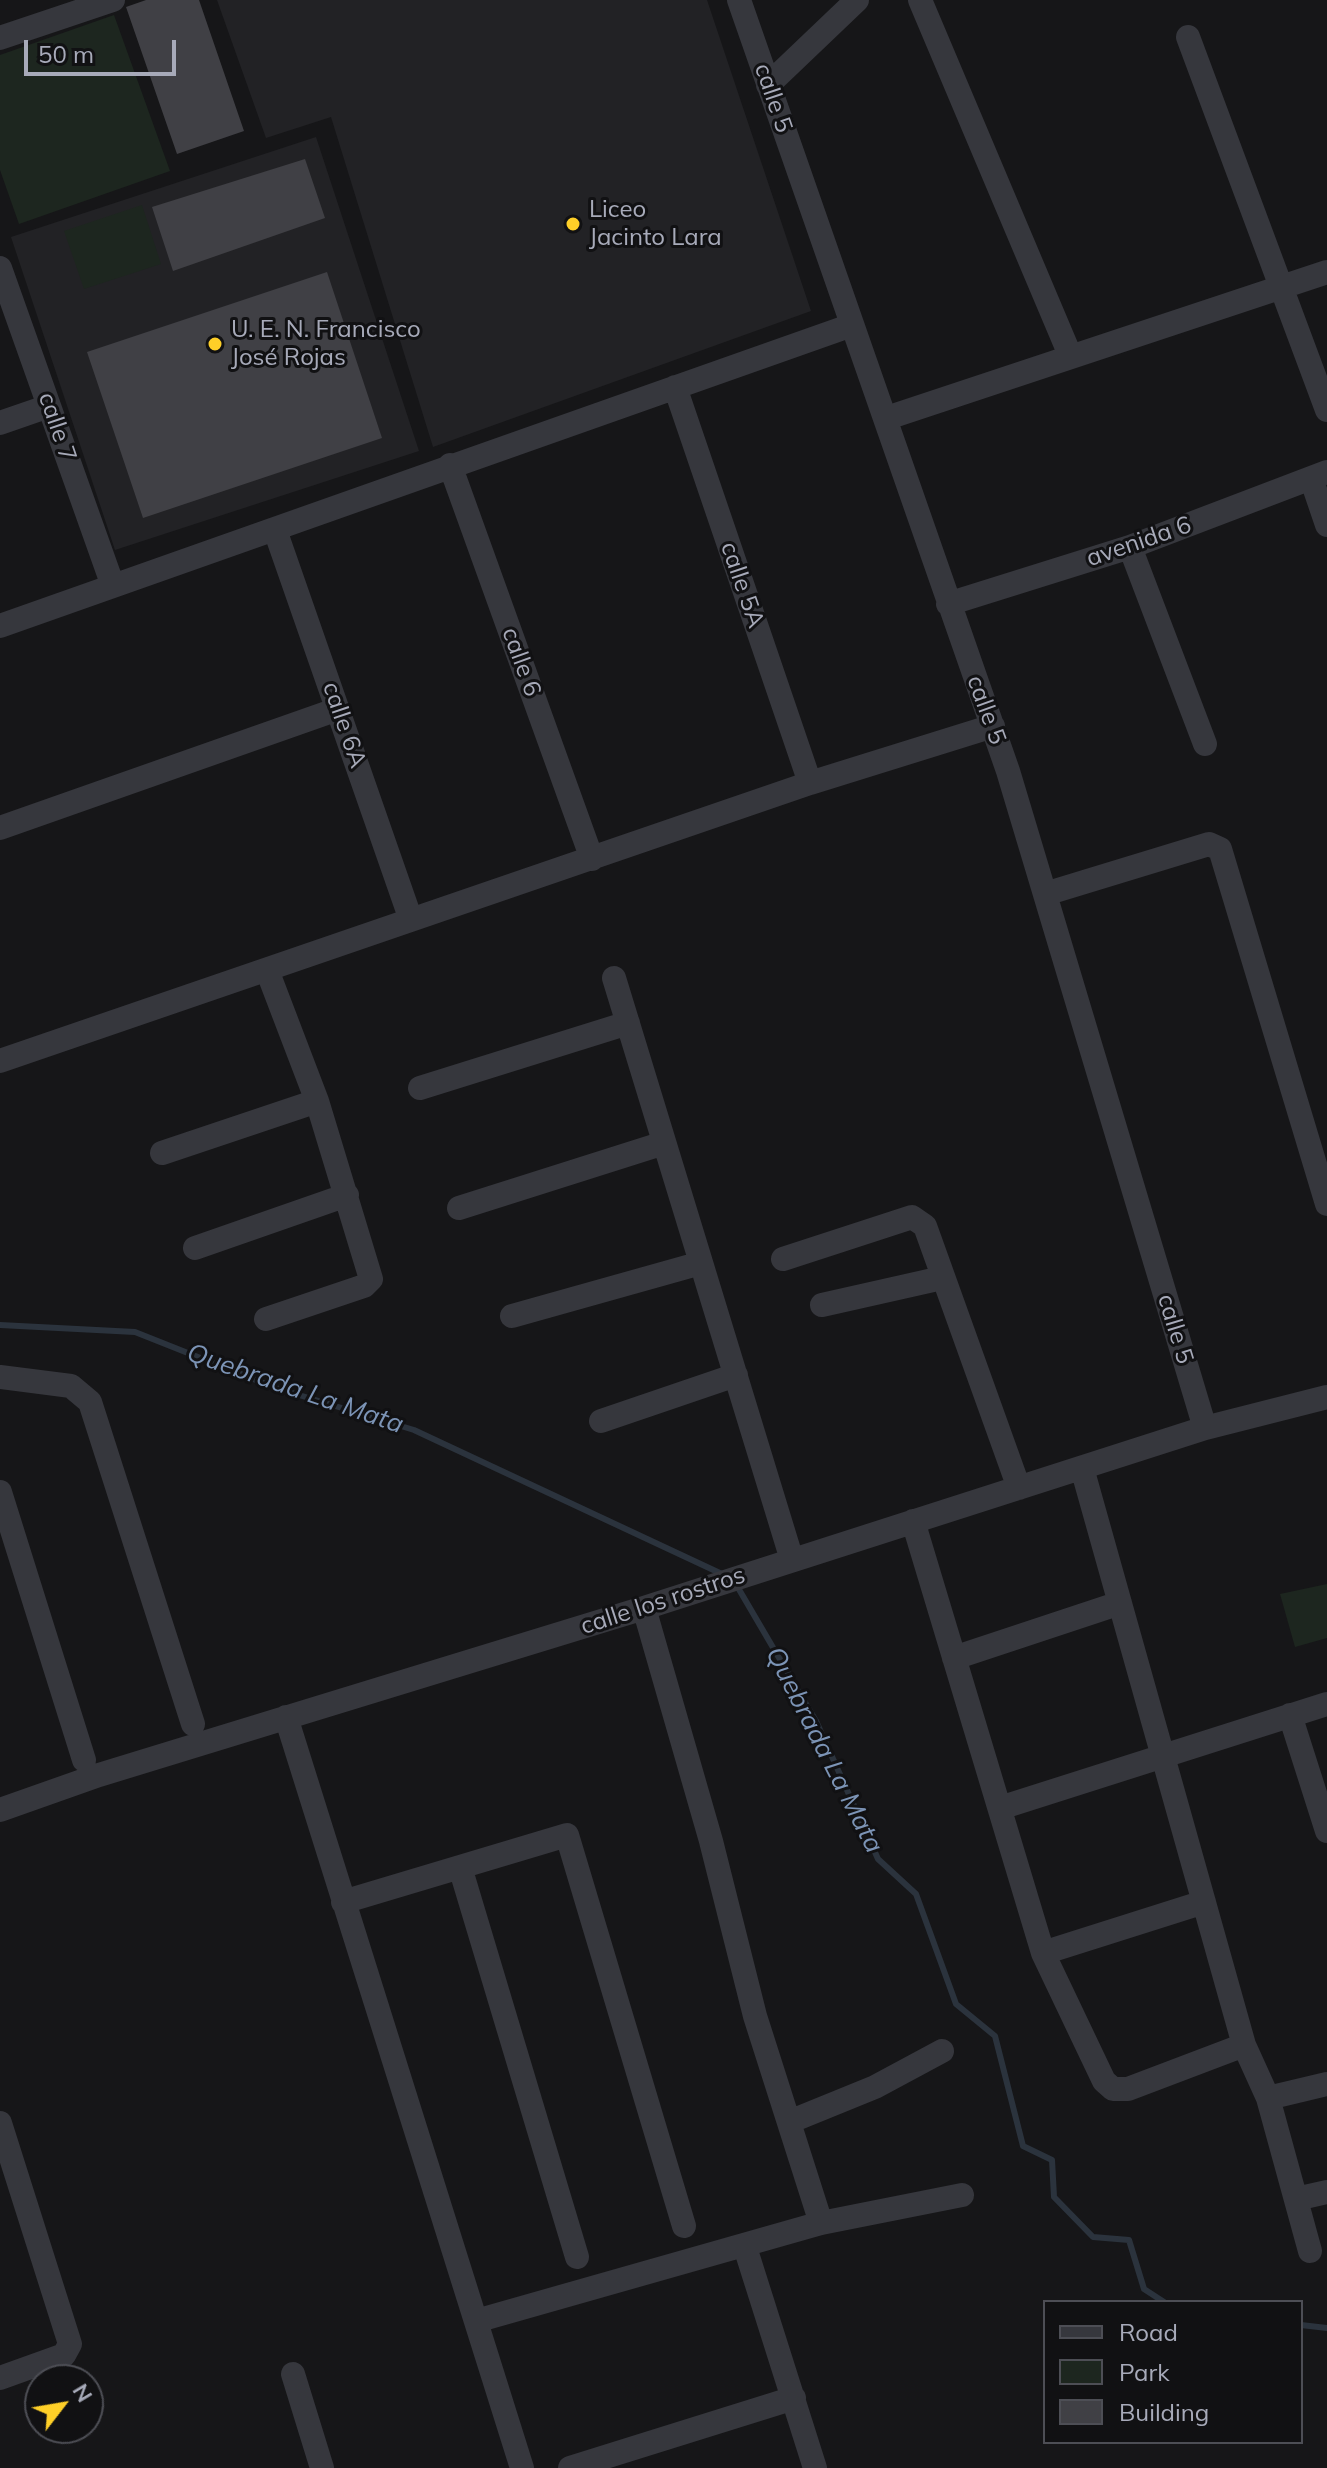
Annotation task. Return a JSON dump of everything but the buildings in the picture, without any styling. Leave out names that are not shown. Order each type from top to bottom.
[{"type":"street","points":[[0,38],[112,0]]},
{"type":"street","name":"calle 5","points":[[739,0],[993,726],[1205,1428]]},
{"type":"street","points":[[768,85],[857,0]]},
{"type":"street","points":[[920,0],[1070,355]]},
{"type":"street","points":[[1188,37],[1327,410]]},
{"type":"street","name":"calle 7","points":[[0,268],[113,586]]},
{"type":"street","points":[[887,418],[1327,272]]},
{"type":"street","points":[[0,626],[852,325]]},
{"type":"street","name":"calle 5A","points":[[675,387],[810,783]]},
{"type":"street","points":[[0,423],[49,406]]},
{"type":"street","name":"calle 6","points":[[450,465],[592,859]]},
{"type":"street","points":[[1319,475],[1327,525]]},
{"type":"street","name":"avenida 6","points":[[948,604],[1130,547],[1319,475]]},
{"type":"street","name":"calle 6A","points":[[275,530],[411,920]]},
{"type":"street","points":[[1130,547],[1205,744]]},
{"type":"street","points":[[0,828],[338,709]]},
{"type":"street","points":[[0,1061],[810,783],[993,726]]},
{"type":"street","points":[[1045,894],[1209,844],[1220,849],[1327,1204]]},
{"type":"street","points":[[266,1319],[364,1286],[371,1279],[317,1101],[267,970]]},
{"type":"street","points":[[614,978],[792,1560]]},
{"type":"street","points":[[420,1088],[628,1023]]},
{"type":"street","points":[[162,1153],[317,1101]]},
{"type":"street","points":[[459,1208],[664,1143]]},
{"type":"street","points":[[195,1248],[347,1195]]},
{"type":"street","points":[[783,1259],[912,1217],[925,1226],[1019,1488]]},
{"type":"street","points":[[512,1316],[701,1263]]},
{"type":"street","points":[[822,1305],[942,1278]]},
{"type":"street","points":[[601,1421],[736,1375]]},
{"type":"street","points":[[0,1377],[71,1386],[90,1402],[193,1724]]},
{"type":"street","name":"calle los rostros","points":[[0,1810],[99,1775],[644,1608],[1205,1428],[1327,1397]]},
{"type":"street","points":[[1082,1468],[1244,2045],[1268,2098],[1310,2251]]},
{"type":"street","points":[[0,1492],[84,1760]]},
{"type":"street","points":[[913,1521],[1043,1953],[1104,2081],[1113,2089],[1128,2089],[1244,2045]]},
{"type":"street","points":[[954,1658],[1120,1603]]},
{"type":"street","points":[[644,1608],[704,1813],[755,2016],[821,2223]]},
{"type":"street","points":[[1000,1808],[1327,1704]]},
{"type":"street","points":[[1290,1715],[1327,1831]]},
{"type":"street","points":[[286,1717],[522,2468]]},
{"type":"street","points":[[343,1902],[567,1835],[684,2226]]},
{"type":"street","points":[[460,1867],[577,2257]]},
{"type":"street","points":[[1043,1953],[1204,1902]]},
{"type":"street","points":[[789,2122],[875,2087],[942,2051]]},
{"type":"street","points":[[1268,2098],[1327,2084]]},
{"type":"street","points":[[0,2123],[70,2344],[64,2355],[0,2378]]},
{"type":"street","points":[[1296,2199],[1327,2192]]},
{"type":"street","points":[[476,2321],[821,2223],[962,2195]]},
{"type":"street","points":[[745,2247],[815,2468]]},
{"type":"street","points":[[293,2374],[322,2468]]},
{"type":"street","points":[[570,2468],[794,2398]]},
{"type":"shaded area","name":"Liceo Jacinto Lara","points":[[217,0],[707,0],[811,311],[433,447],[331,117],[266,138]]},
{"type":"shaded area","name":"U. E. N. Francisco José Rojas","points":[[316,137],[419,451],[115,550],[11,237]]},
{"type":"green space","points":[[114,15],[170,171],[19,224],[0,170],[0,55]]},
{"type":"green space","points":[[142,205],[161,264],[84,289],[64,231]]},
{"type":"green space","points":[[1327,1584],[1327,1638],[1295,1647],[1280,1594]]},
{"type":"waterway","name":"Quebrada La Mata","points":[[0,1325],[135,1332],[276,1388],[414,1430],[722,1574]]},
{"type":"waterway","name":"Quebrada La Mata","points":[[737,1586],[816,1721],[878,1859],[916,1894],[956,2004],[995,2036],[1023,2146],[1052,2160],[1054,2197],[1093,2237],[1129,2240],[1144,2289],[1161,2300]]},
{"type":"waterway","name":"Quebrada La Mata","points":[[1303,2325],[1327,2328]]},
{"type":"place","name":"Liceo Jacinto Lara","points":[[573,224]]},
{"type":"place","name":"U. E. N. Francisco José Rojas","points":[[215,344]]}]
